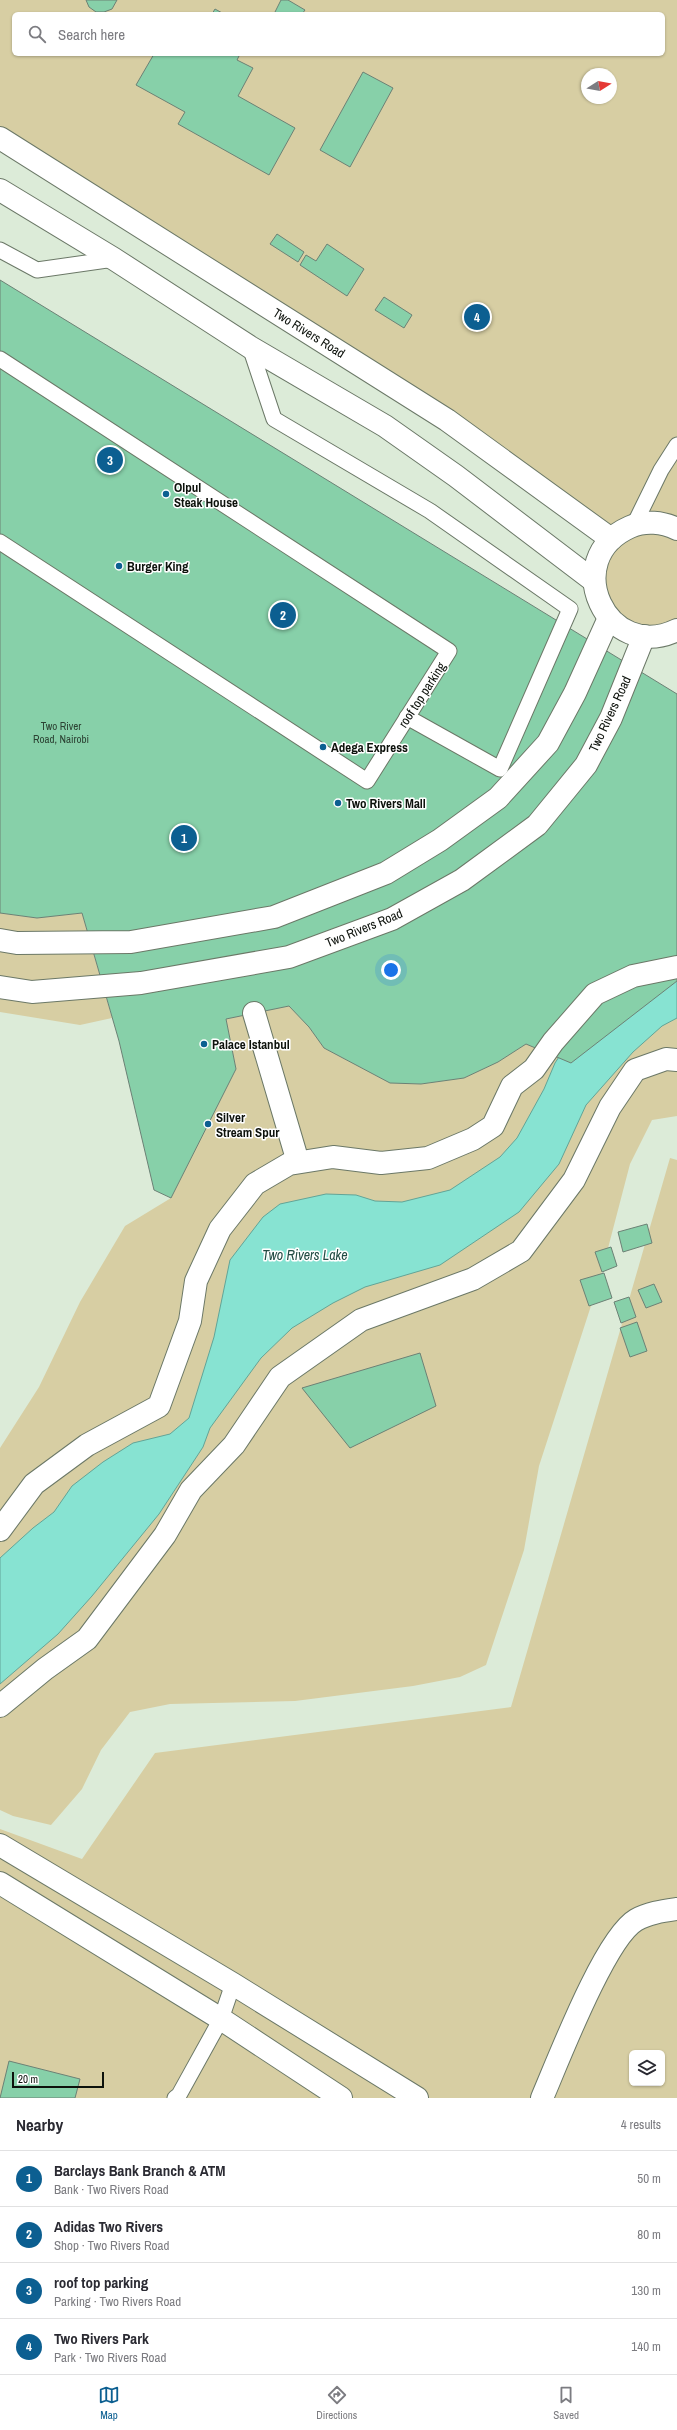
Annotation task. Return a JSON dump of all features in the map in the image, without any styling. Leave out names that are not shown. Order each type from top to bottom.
[{"type":"street","name":"Two Rivers Road","points":[[0,138],[447,420],[611,539]]},
{"type":"street","points":[[0,190],[114,259],[250,347],[385,426],[456,476],[594,580]]},
{"type":"street","points":[[677,529],[670,525],[652,522],[634,525],[611,539],[598,558],[594,580],[596,594],[609,618],[619,627],[644,636],[657,636],[677,630]]},
{"type":"street","points":[[0,940],[17,943],[131,942],[274,917],[386,873],[440,840],[498,798],[548,743],[575,693],[609,618]]},
{"type":"street","name":"Two Rivers Road","points":[[0,987],[32,992],[141,982],[282,958],[392,919],[462,880],[537,824],[586,765],[611,718],[644,636]]},
{"type":"street","points":[[0,1530],[34,1484],[87,1445],[159,1406],[190,1321],[196,1281],[220,1229],[255,1184],[289,1164],[298,1162],[333,1157],[381,1164],[428,1158],[473,1140],[493,1126],[512,1086],[534,1069],[553,1042],[595,994],[633,976],[677,967]]},
{"type":"street","points":[[254,1013],[298,1162]]},
{"type":"street","points":[[0,1706],[45,1669],[87,1639],[165,1534],[191,1490],[234,1445],[280,1377],[361,1320],[473,1279],[520,1251],[574,1180],[610,1107],[635,1070],[666,1059],[677,1060]]},
{"type":"street","points":[[0,1845],[233,1984],[417,2098]]},
{"type":"street","points":[[0,1883],[221,2019],[341,2098]]},
{"type":"street","points":[[542,2098],[602,1965],[620,1936],[635,1920],[655,1913],[677,1909]]},
{"type":"lane","points":[[0,250],[37,270],[114,259]]},
{"type":"lane","points":[[250,347],[274,419],[430,510],[570,609],[500,769],[407,717]]},
{"type":"lane","name":"roof top parking","points":[[0,359],[450,651],[367,781],[0,542]]},
{"type":"lane","points":[[634,525],[661,470],[677,445]]},
{"type":"lane","points":[[175,2098],[179,2095],[221,2019],[233,1984]]},
{"type":"shaded area","points":[[0,0],[677,0],[677,620],[667,625],[642,627],[620,616],[606,595],[605,570],[613,551],[633,536],[533,483],[0,136]]},
{"type":"shaded area","points":[[0,913],[37,918],[82,913],[112,1018],[80,1025],[0,1012]]},
{"type":"shaded area","points":[[677,955],[677,1116],[652,1120],[630,1164],[601,1275],[539,1466],[524,1550],[486,1665],[460,1677],[413,1686],[295,1701],[170,1704],[130,1712],[101,1750],[82,1789],[51,1825],[13,1816],[0,1810],[0,1448],[39,1387],[80,1302],[125,1226],[171,1198],[236,1069],[226,1019],[289,1006],[309,1027],[324,1048],[390,1083],[421,1084],[464,1078],[498,1062],[526,1044],[596,976]]},
{"type":"shaded area","points":[[670,1158],[677,1160],[677,2098],[0,2098],[0,1829],[82,1859],[155,1753],[511,1707]]},
{"type":"water","name":"Two Rivers Lake","points":[[677,977],[677,1018],[662,1026],[633,1052],[586,1105],[559,1164],[519,1212],[440,1265],[365,1287],[333,1303],[292,1328],[261,1358],[210,1428],[203,1447],[159,1514],[92,1596],[58,1634],[0,1684],[0,1558],[33,1528],[54,1512],[72,1486],[103,1462],[133,1443],[170,1434],[189,1418],[214,1337],[230,1260],[263,1217],[280,1204],[326,1194],[356,1195],[375,1201],[402,1202],[450,1190],[500,1157],[517,1138],[544,1089],[555,1063],[573,1035]]},
{"type":"building","points":[[86,0],[117,0],[112,9],[104,12],[96,12],[89,7]]},
{"type":"building","points":[[281,0],[288,0],[305,10],[304,12],[275,12]]},
{"type":"building","points":[[215,9],[220,12],[213,12]]},
{"type":"building","points":[[153,56],[239,56],[237,60],[253,68],[238,96],[295,128],[269,175],[178,124],[185,112],[136,85]]},
{"type":"building","points":[[363,72],[393,88],[350,167],[320,150]]},
{"type":"building","points":[[277,234],[304,252],[298,262],[270,244]]},
{"type":"building","points":[[327,244],[364,269],[347,296],[300,265],[306,255],[316,261]]},
{"type":"building","name":"Two Rivers Mall","points":[[0,280],[677,694],[677,981],[571,1063],[526,1044],[498,1062],[464,1078],[421,1084],[390,1083],[324,1048],[309,1027],[289,1006],[226,1019],[236,1069],[171,1198],[154,1190],[119,1041],[82,913],[37,918],[0,913]]},
{"type":"building","points":[[384,297],[412,315],[404,328],[375,310]]},
{"type":"building","points":[[647,1224],[652,1243],[623,1252],[618,1232]]},
{"type":"building","points":[[611,1247],[617,1266],[602,1272],[595,1252]]},
{"type":"building","points":[[604,1273],[612,1298],[589,1306],[580,1280]]},
{"type":"building","points":[[654,1284],[662,1302],[646,1308],[638,1290]]},
{"type":"building","points":[[629,1297],[636,1317],[621,1323],[614,1302]]},
{"type":"building","points":[[637,1322],[647,1351],[630,1357],[620,1328]]},
{"type":"building","points":[[420,1353],[436,1406],[350,1448],[302,1388]]},
{"type":"building","points":[[9,2061],[80,2079],[75,2098],[0,2098]]},
{"type":"place","name":"Two Rivers Park","points":[[477,317]]},
{"type":"place","name":"roof top parking","points":[[110,460]]},
{"type":"place","name":"Olpul Steak House","points":[[166,494]]},
{"type":"place","name":"Burger King","points":[[119,566]]},
{"type":"place","name":"Adidas Two Rivers","points":[[283,615]]},
{"type":"place","name":"Adega Express","points":[[323,747]]},
{"type":"place","name":"Two Rivers Mall","points":[[338,803]]},
{"type":"place","name":"Barclays Bank Branch & ATM","points":[[184,838]]},
{"type":"place","name":"Palace Istanbul","points":[[204,1044]]},
{"type":"place","name":"Silver Stream Spur","points":[[208,1124]]}]
